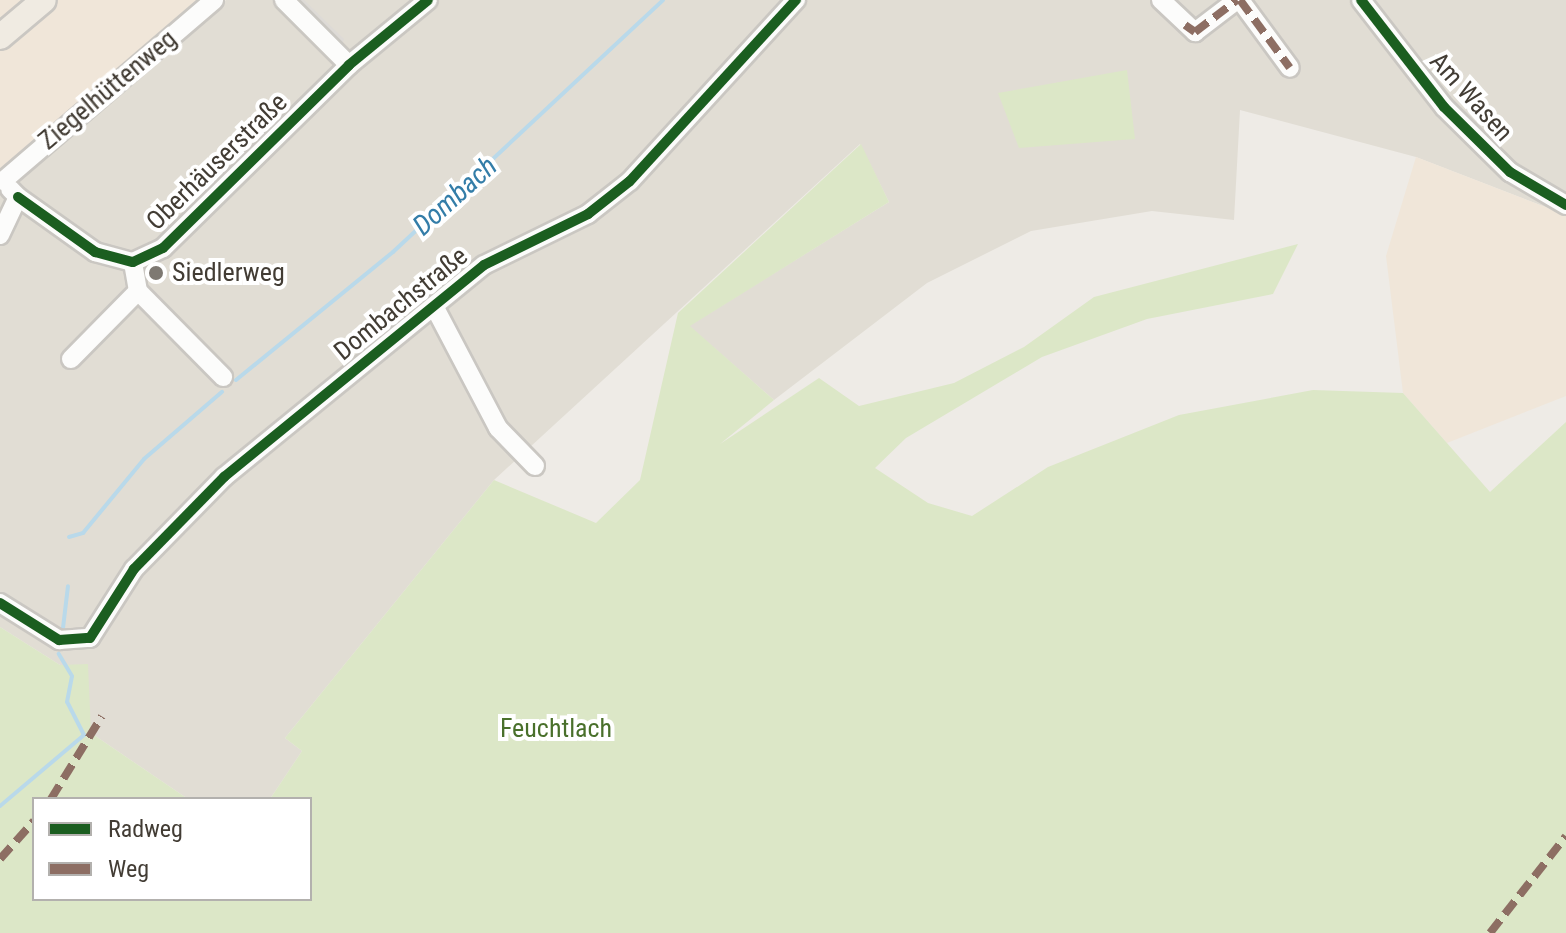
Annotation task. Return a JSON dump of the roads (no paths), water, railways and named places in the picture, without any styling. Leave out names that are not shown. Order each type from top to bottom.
[{"type":"main road","points":[[0,37],[44,0]]},
{"type":"street","name":"Ziegelhüttenweg","points":[[1,179],[214,0]]},
{"type":"street","points":[[284,0],[349,65]]},
{"type":"street","name":"Oberhäuserstraße","points":[[133,262],[185,229],[349,65],[428,0]]},
{"type":"street","name":"Dombachstraße","points":[[0,603],[59,640],[90,638],[134,569],[224,477],[484,265],[588,214],[630,181],[796,0]]},
{"type":"street","points":[[1161,0],[1195,32],[1238,0],[1290,68]]},
{"type":"street","name":"Am Wasen","points":[[1361,0],[1444,107],[1510,172],[1566,205]]},
{"type":"street","name":"Oberhäuserstraße","points":[[1,179],[62,234],[133,262]]},
{"type":"street","points":[[0,235],[18,197]]},
{"type":"street","name":"Oberhäuserstraße","points":[[133,262],[138,291]]},
{"type":"street","points":[[71,359],[138,291],[223,377]]},
{"type":"street","name":"Dombachstraße","points":[[434,306],[498,428],[535,466]]},
{"type":"waterway","name":"Dombach","points":[[236,380],[393,252],[663,0]]},
{"type":"waterway","name":"Dombach","points":[[69,537],[83,533],[144,459],[222,392]]},
{"type":"waterway","name":"Dombach","points":[[63,628],[68,586]]},
{"type":"waterway","name":"Dombach","points":[[0,806],[84,735],[67,702],[72,676],[59,654]]},
{"type":"place","name":"Siedlerweg","points":[[156,273]]},
{"type":"park label","name":"Feuchtlach","points":[[556,729]]}]
